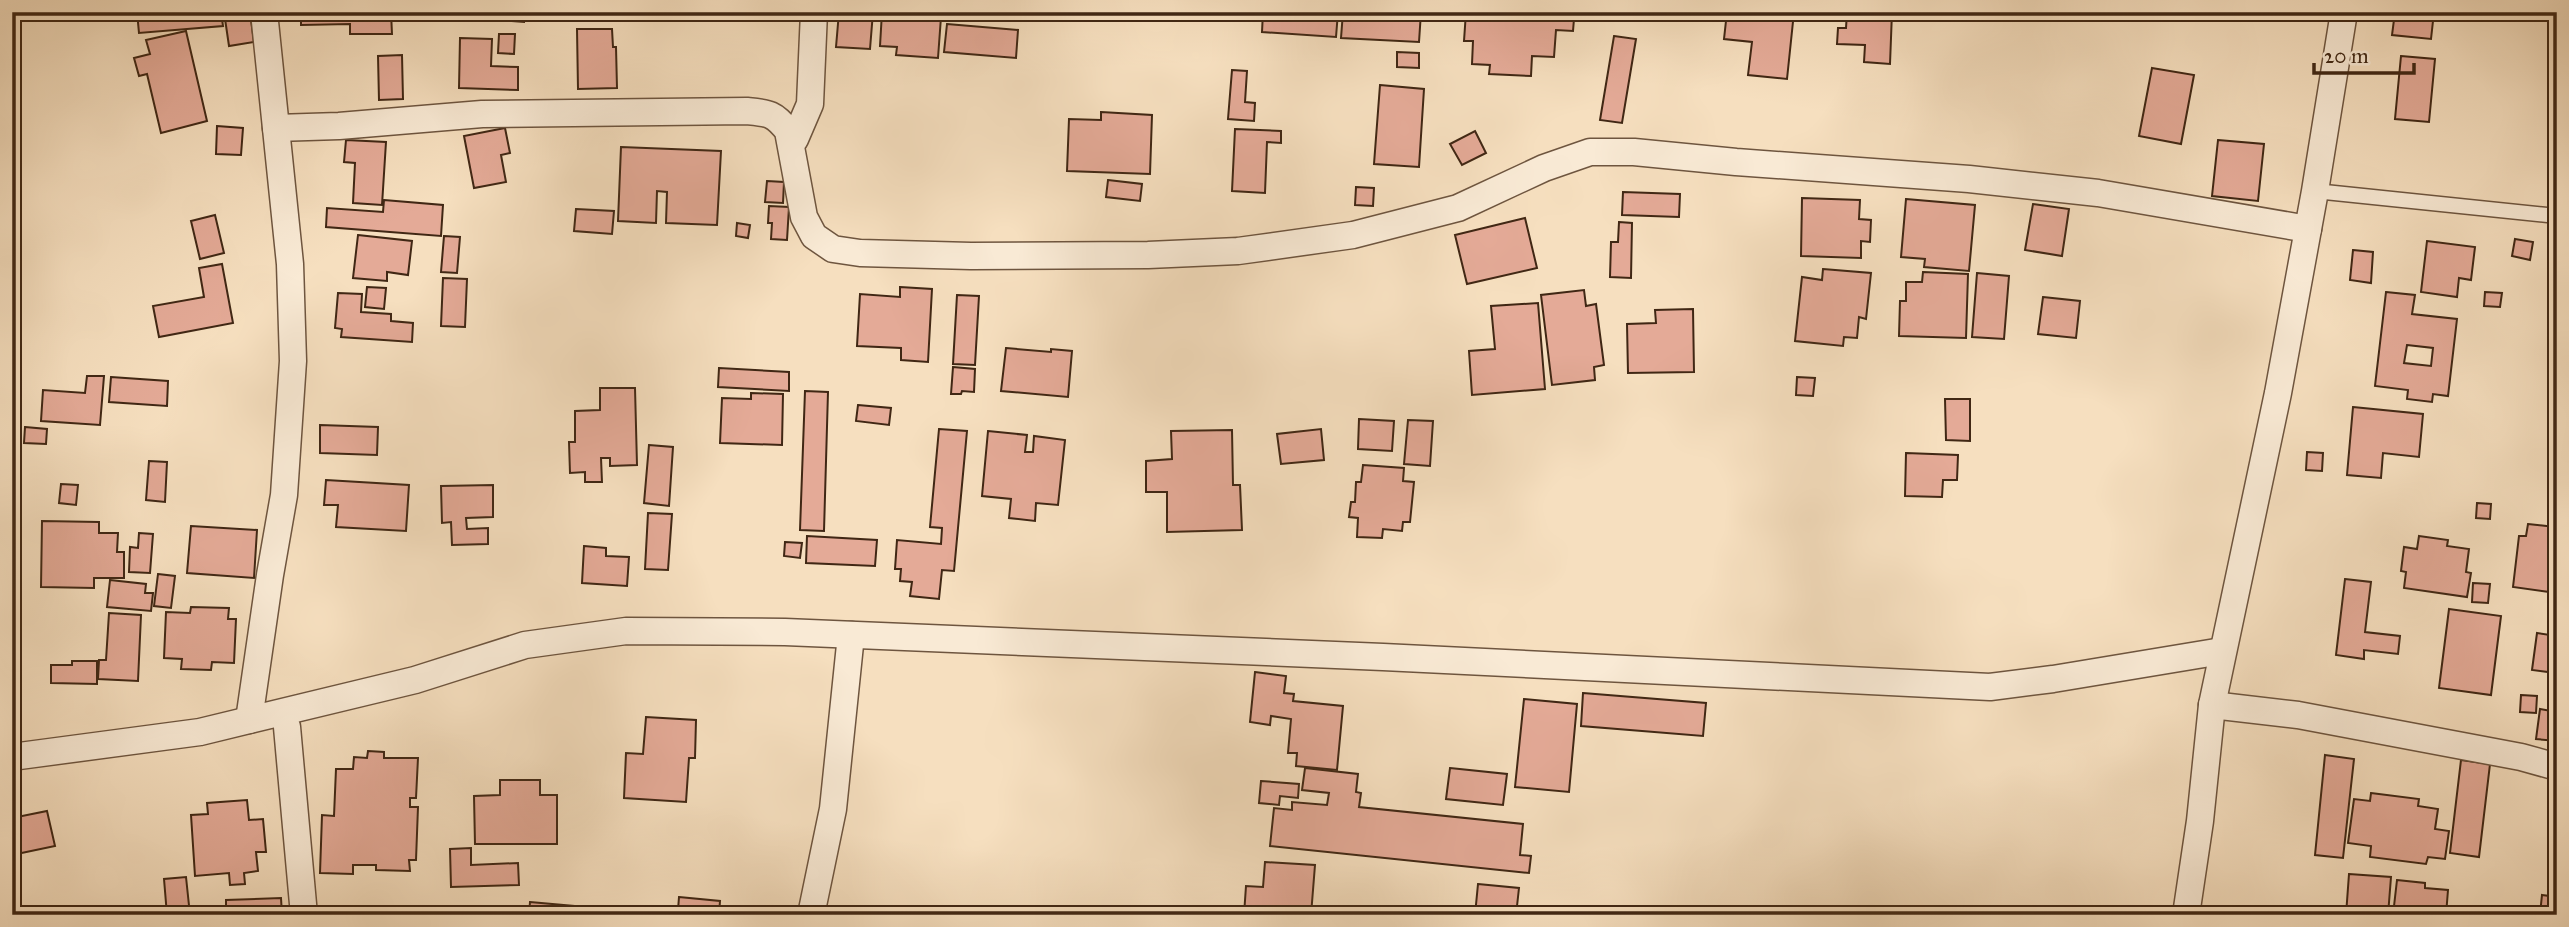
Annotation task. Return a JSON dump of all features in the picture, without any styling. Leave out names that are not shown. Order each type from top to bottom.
[{"type":"street","points":[[249,720],[284,495],[293,361],[290,264],[264,12]]},
{"type":"street","points":[[276,128],[339,126],[482,114],[747,111],[770,113],[780,120],[795,139],[810,104],[814,12]]},
{"type":"street","points":[[2186,915],[2200,821],[2212,705],[2277,393],[2315,191],[2344,12]]},
{"type":"street","points":[[788,131],[804,217],[814,236],[832,248],[860,253],[985,256],[1148,255],[1238,251],[1353,235],[1458,208],[1544,168],[1590,152],[1634,152],[2059,188],[2308,229]]},
{"type":"street","points":[[12,757],[200,732],[415,680],[525,645],[625,631],[785,632],[1383,657],[1990,687],[2053,680],[2222,651]]},
{"type":"street","points":[[811,915],[833,809],[851,635]]},
{"type":"street","points":[[2212,705],[2298,715],[2521,757],[2557,767]]},
{"type":"street","points":[[287,727],[304,915]]},
{"type":"lane","points":[[2315,191],[2557,216]]},
{"type":"building","points":[[137,12],[221,12],[223,26],[139,33]]},
{"type":"building","points":[[224,12],[250,12],[254,42],[229,46]]},
{"type":"building","points":[[301,12],[391,12],[392,34],[350,34],[350,24],[301,25]]},
{"type":"building","points":[[444,12],[539,12],[539,15],[524,13],[524,22],[443,16]]},
{"type":"building","points":[[839,12],[873,12],[870,49],[836,47]]},
{"type":"building","points":[[882,12],[941,17],[938,58],[896,55],[897,47],[880,46]]},
{"type":"building","points":[[1263,12],[1338,12],[1336,37],[1262,32]]},
{"type":"building","points":[[1343,12],[1421,12],[1419,42],[1341,38]]},
{"type":"building","points":[[1466,12],[1585,12],[1585,20],[1574,19],[1573,31],[1556,30],[1554,57],[1532,56],[1531,76],[1489,74],[1490,65],[1472,64],[1473,41],[1464,41]]},
{"type":"building","points":[[1727,12],[1794,12],[1787,79],[1748,75],[1752,42],[1724,39]]},
{"type":"building","points":[[1847,12],[1892,12],[1890,64],[1864,62],[1865,45],[1837,44],[1838,28],[1846,28]]},
{"type":"building","points":[[2146,12],[2198,12],[2197,18]]},
{"type":"building","points":[[2395,12],[2434,12],[2431,39],[2392,35]]},
{"type":"building","points":[[947,24],[1018,30],[1016,58],[944,52]]},
{"type":"building","points":[[577,29],[612,29],[613,47],[616,47],[617,88],[578,89]]},
{"type":"building","points":[[186,31],[207,121],[161,133],[147,74],[139,76],[134,58],[150,54],[146,40]]},
{"type":"building","points":[[499,34],[515,34],[514,54],[498,53]]},
{"type":"building","points":[[1614,36],[1636,39],[1622,123],[1600,120]]},
{"type":"building","points":[[460,38],[492,39],[491,66],[518,67],[518,90],[459,88]]},
{"type":"building","points":[[1397,52],[1419,53],[1419,68],[1397,67]]},
{"type":"building","points":[[402,55],[403,99],[379,100],[378,56]]},
{"type":"building","points":[[2401,56],[2435,59],[2429,122],[2395,119]]},
{"type":"building","points":[[2152,68],[2194,75],[2181,144],[2139,136]]},
{"type":"building","points":[[1232,70],[1247,71],[1245,102],[1255,103],[1254,121],[1228,119]]},
{"type":"building","points":[[1380,85],[1424,89],[1419,167],[1374,164]]},
{"type":"building","points":[[1101,112],[1152,115],[1150,174],[1067,171],[1069,119],[1101,120]]},
{"type":"building","points":[[217,126],[243,128],[241,155],[216,154]]},
{"type":"building","points":[[505,128],[510,153],[501,155],[506,182],[474,188],[464,136]]},
{"type":"building","points":[[1235,129],[1281,131],[1281,143],[1267,142],[1265,193],[1232,191]]},
{"type":"building","points":[[1475,131],[1486,153],[1462,165],[1450,144]]},
{"type":"building","points":[[346,140],[386,142],[382,205],[353,203],[355,163],[344,162]]},
{"type":"building","points":[[2218,140],[2264,144],[2258,201],[2212,196]]},
{"type":"building","points":[[621,147],[721,151],[717,225],[666,223],[667,192],[657,191],[656,223],[618,221]]},
{"type":"building","points":[[1108,180],[1142,184],[1140,201],[1106,197]]},
{"type":"building","points":[[767,181],[784,182],[783,203],[765,202]]},
{"type":"building","points":[[1356,187],[1374,188],[1373,206],[1355,205]]},
{"type":"building","points":[[1623,192],[1680,194],[1679,217],[1622,215]]},
{"type":"building","points":[[1802,198],[1860,200],[1859,219],[1871,220],[1870,242],[1861,241],[1861,258],[1801,256]]},
{"type":"building","points":[[1906,199],[1975,205],[1969,271],[1924,267],[1925,259],[1901,257]]},
{"type":"building","points":[[384,200],[443,205],[441,236],[326,227],[327,208],[383,212]]},
{"type":"building","points":[[2033,204],[2069,209],[2062,256],[2025,250]]},
{"type":"building","points":[[769,206],[789,207],[787,240],[771,239]]},
{"type":"building","points":[[576,209],[614,211],[612,234],[574,231]]},
{"type":"building","points":[[215,215],[224,253],[200,259],[191,221]]},
{"type":"building","points":[[1525,218],[1537,268],[1467,284],[1455,235]]},
{"type":"building","points":[[1619,222],[1632,223],[1631,278],[1610,277],[1611,242],[1618,242]]},
{"type":"building","points":[[737,223],[750,225],[748,238],[736,236]]},
{"type":"building","points":[[358,235],[412,241],[408,275],[387,272],[387,281],[353,278]]},
{"type":"building","points":[[444,236],[460,237],[457,273],[441,272]]},
{"type":"building","points":[[2515,239],[2533,242],[2530,260],[2512,256]]},
{"type":"building","points":[[2427,241],[2475,247],[2471,280],[2459,278],[2457,297],[2421,292]]},
{"type":"building","points":[[2353,250],[2373,252],[2371,283],[2350,280]]},
{"type":"building","points":[[222,264],[233,323],[159,337],[153,306],[204,297],[199,268]]},
{"type":"building","points":[[1823,269],[1871,273],[1866,319],[1859,317],[1857,338],[1844,337],[1843,346],[1795,341],[1802,277],[1822,280]]},
{"type":"building","points":[[1923,272],[1968,274],[1966,338],[1899,336],[1900,301],[1906,301],[1906,282],[1922,282]]},
{"type":"building","points":[[1977,273],[2009,276],[2004,339],[1972,337]]},
{"type":"building","points":[[443,278],[467,279],[465,327],[441,326]]},
{"type":"building","points":[[367,287],[386,288],[384,309],[365,307]]},
{"type":"building","points":[[900,287],[932,289],[928,362],[901,360],[901,348],[857,346],[860,294],[900,297]]},
{"type":"building","points":[[1584,290],[1586,306],[1596,304],[1604,365],[1594,367],[1595,380],[1552,385],[1541,295]]},
{"type":"building","points":[[2386,292],[2415,295],[2412,314],[2457,319],[2448,396],[2433,394],[2432,402],[2407,399],[2408,390],[2375,386]],"holes":[[[2407,345],[2433,348],[2431,366],[2404,363]]]},
{"type":"building","points":[[2485,292],[2502,293],[2500,307],[2484,306]]},
{"type":"building","points":[[338,293],[362,294],[361,312],[391,314],[391,321],[413,323],[412,342],[341,337],[342,329],[335,328]]},
{"type":"building","points":[[957,295],[979,296],[975,365],[953,364]]},
{"type":"building","points":[[2043,297],[2080,301],[2076,338],[2038,334]]},
{"type":"building","points":[[1538,303],[1545,389],[1472,395],[1469,351],[1495,349],[1491,306]]},
{"type":"building","points":[[1693,309],[1694,372],[1628,373],[1627,324],[1656,323],[1655,310]]},
{"type":"building","points":[[1006,348],[1072,351],[1068,397],[1001,391]]},
{"type":"building","points":[[953,367],[975,369],[974,392],[951,394]]},
{"type":"building","points":[[719,368],[789,372],[789,391],[718,387]]},
{"type":"building","points":[[87,376],[104,376],[100,425],[41,421],[43,390],[85,393]]},
{"type":"building","points":[[111,377],[168,381],[167,406],[109,402]]},
{"type":"building","points":[[1797,377],[1815,378],[1813,396],[1796,395]]},
{"type":"building","points":[[600,388],[635,388],[637,465],[610,466],[610,458],[601,458],[602,482],[585,482],[585,472],[570,473],[569,442],[575,442],[575,411],[600,410]]},
{"type":"building","points":[[805,391],[828,392],[824,531],[800,530]]},
{"type":"building","points":[[751,393],[783,394],[782,445],[720,443],[722,398],[751,399]]},
{"type":"building","points":[[1945,399],[1970,399],[1970,441],[1946,440]]},
{"type":"building","points":[[858,405],[891,408],[889,425],[856,421]]},
{"type":"building","points":[[2353,407],[2423,414],[2419,457],[2383,453],[2381,478],[2347,475]]},
{"type":"building","points":[[1359,419],[1394,421],[1392,451],[1358,449]]},
{"type":"building","points":[[1408,420],[1433,421],[1430,466],[1404,464]]},
{"type":"building","points":[[320,425],[378,427],[377,455],[320,453]]},
{"type":"building","points":[[25,427],[47,429],[46,444],[24,443]]},
{"type":"building","points":[[939,429],[967,431],[954,571],[942,570],[939,599],[910,596],[912,582],[900,581],[901,569],[895,569],[897,540],[941,544],[942,528],[930,527]]},
{"type":"building","points":[[1321,429],[1324,460],[1281,464],[1277,434]]},
{"type":"building","points":[[1232,430],[1233,485],[1240,485],[1242,530],[1167,532],[1167,492],[1146,492],[1146,461],[1172,459],[1171,431]]},
{"type":"building","points":[[988,431],[1027,435],[1025,452],[1033,452],[1034,436],[1065,440],[1058,505],[1036,503],[1035,521],[1009,518],[1011,499],[982,496]]},
{"type":"building","points":[[649,445],[673,447],[669,506],[644,503]]},
{"type":"building","points":[[2307,452],[2323,453],[2322,471],[2306,470]]},
{"type":"building","points":[[1906,453],[1958,455],[1957,480],[1943,480],[1942,497],[1905,496]]},
{"type":"building","points":[[149,461],[167,462],[165,502],[146,500]]},
{"type":"building","points":[[1363,465],[1404,468],[1403,481],[1414,482],[1410,522],[1403,522],[1402,531],[1383,529],[1382,538],[1357,537],[1358,518],[1349,517],[1351,502],[1355,502],[1356,482],[1361,482]]},
{"type":"building","points":[[326,480],[409,485],[406,531],[336,527],[338,505],[324,505]]},
{"type":"building","points":[[61,484],[78,485],[76,505],[59,503]]},
{"type":"building","points":[[493,485],[493,517],[466,518],[467,529],[488,528],[488,544],[452,545],[451,522],[442,523],[441,486]]},
{"type":"building","points":[[2477,503],[2491,504],[2490,519],[2476,518]]},
{"type":"building","points":[[648,513],[672,514],[668,570],[645,569]]},
{"type":"building","points":[[42,521],[99,522],[99,533],[118,533],[117,552],[124,552],[124,578],[94,578],[94,588],[41,587]]},
{"type":"building","points":[[2528,524],[2555,527],[2557,593],[2513,587],[2519,536],[2526,536]]},
{"type":"building","points":[[191,526],[257,530],[254,578],[187,573]]},
{"type":"building","points":[[139,533],[153,534],[150,573],[129,572],[130,547],[138,548]]},
{"type":"building","points":[[807,536],[877,540],[875,566],[806,563]]},
{"type":"building","points":[[2419,536],[2448,540],[2447,546],[2469,549],[2466,572],[2471,573],[2467,597],[2404,588],[2406,572],[2401,571],[2404,547],[2417,549]]},
{"type":"building","points":[[785,542],[802,543],[800,558],[784,556]]},
{"type":"building","points":[[584,546],[606,548],[606,556],[629,557],[627,586],[582,583]]},
{"type":"building","points":[[158,574],[175,576],[171,608],[154,606]]},
{"type":"building","points":[[2345,579],[2371,582],[2365,632],[2400,636],[2398,654],[2364,650],[2364,659],[2336,655]]},
{"type":"building","points":[[110,580],[146,584],[145,593],[153,593],[151,611],[107,607]]},
{"type":"building","points":[[2473,583],[2490,584],[2488,603],[2472,602]]},
{"type":"building","points":[[191,607],[229,608],[228,619],[236,619],[234,663],[212,662],[211,670],[181,669],[182,659],[164,658],[166,612],[190,613]]},
{"type":"building","points":[[2449,609],[2501,616],[2491,695],[2439,688]]},
{"type":"building","points":[[109,613],[141,615],[138,681],[98,679],[99,660],[106,660]]},
{"type":"building","points":[[2537,633],[2557,636],[2556,673],[2532,670]]},
{"type":"building","points":[[72,661],[97,661],[97,684],[51,683],[51,665],[72,665]]},
{"type":"building","points":[[1255,672],[1286,676],[1284,693],[1294,694],[1293,701],[1343,706],[1337,770],[1296,766],[1297,753],[1288,753],[1291,719],[1271,716],[1270,725],[1250,722]]},
{"type":"building","points":[[1583,693],[1706,703],[1703,736],[1581,726]]},
{"type":"building","points":[[2521,695],[2537,696],[2536,713],[2520,712]]},
{"type":"building","points":[[1524,699],[1577,704],[1569,792],[1515,787]]},
{"type":"building","points":[[2540,709],[2557,712],[2557,741],[2536,739]]},
{"type":"building","points":[[646,717],[696,720],[695,758],[689,758],[686,802],[624,798],[626,753],[643,754]]},
{"type":"building","points":[[368,751],[384,752],[384,758],[418,758],[416,798],[410,798],[410,807],[418,807],[416,860],[409,860],[410,871],[376,870],[376,865],[353,865],[353,874],[320,873],[322,815],[334,816],[336,769],[353,769],[354,757],[367,758]]},
{"type":"building","points":[[2325,755],[2354,759],[2343,858],[2315,855]]},
{"type":"building","points":[[2461,760],[2490,764],[2479,857],[2450,853]]},
{"type":"building","points":[[1305,768],[1358,774],[1356,792],[1361,793],[1359,807],[1523,824],[1520,855],[1531,856],[1529,873],[1270,846],[1274,808],[1292,810],[1292,802],[1327,805],[1329,793],[1302,790]]},
{"type":"building","points":[[1450,768],[1507,774],[1503,805],[1446,799]]},
{"type":"building","points":[[500,780],[540,780],[540,795],[557,795],[557,844],[475,844],[474,796],[500,795]]},
{"type":"building","points":[[1261,781],[1299,784],[1298,798],[1280,796],[1279,805],[1259,803]]},
{"type":"building","points":[[2371,793],[2419,799],[2418,806],[2438,809],[2435,829],[2449,831],[2445,859],[2428,857],[2426,864],[2370,857],[2371,846],[2348,843],[2354,799],[2370,801]]},
{"type":"building","points":[[247,800],[249,820],[263,819],[266,852],[256,852],[258,871],[244,873],[245,884],[230,885],[229,873],[195,876],[191,815],[208,814],[207,803]]},
{"type":"building","points":[[47,811],[55,846],[12,855],[12,818]]},
{"type":"building","points":[[471,848],[471,865],[518,863],[519,885],[451,887],[450,849]]},
{"type":"building","points":[[1265,862],[1315,865],[1311,915],[1244,915],[1246,886],[1263,887]]},
{"type":"building","points":[[2349,874],[2391,877],[2388,915],[2346,915]]},
{"type":"building","points":[[186,877],[190,915],[167,915],[164,879]]},
{"type":"building","points":[[2397,880],[2425,883],[2425,888],[2448,890],[2446,915],[2393,915]]},
{"type":"building","points":[[1478,884],[1519,888],[1516,915],[1475,915]]},
{"type":"building","points":[[2542,895],[2557,897],[2557,915],[2524,915],[2524,912],[2540,914]]},
{"type":"building","points":[[679,897],[720,901],[719,915],[659,915],[659,909],[678,910]]},
{"type":"building","points":[[281,898],[282,915],[226,915],[226,900]]},
{"type":"building","points":[[530,902],[574,906],[574,915],[529,915]]}]
